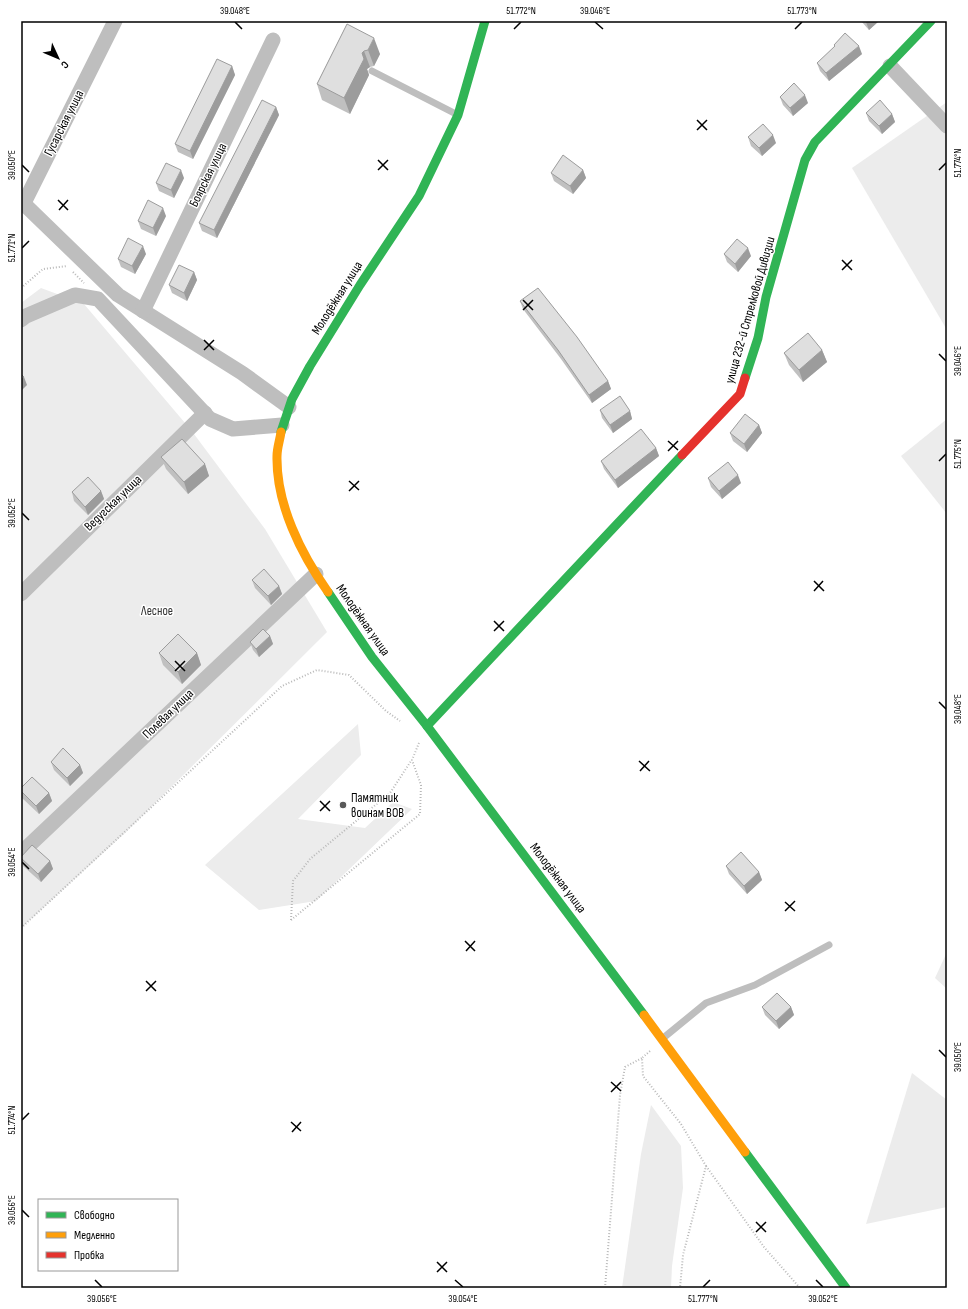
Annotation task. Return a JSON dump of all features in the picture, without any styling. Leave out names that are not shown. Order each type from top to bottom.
[{"type":"main road","name":"Молодёжная улица","points":[[485,21],[458,115],[419,196],[343,312],[310,366],[289,407],[282,426],[277,455],[278,475],[292,531],[316,574],[372,657],[427,726],[591,944],[846,1288]]},
{"type":"main road","name":"улица 232-й Стрелковой Дивизии","points":[[427,726],[740,394],[758,338],[766,297],[805,160],[815,142],[890,66],[931,21]]},
{"type":"street","name":"Гусарская улица","points":[[22,202],[115,21]]},
{"type":"street","name":"Боярская улица","points":[[143,311],[273,40]]},
{"type":"street","points":[[890,66],[947,126]]},
{"type":"street","points":[[22,202],[118,295],[242,372],[289,407]]},
{"type":"street","points":[[21,320],[26,316],[75,295],[98,299],[210,419],[233,429],[282,426]]},
{"type":"street","name":"Ведугская улица","points":[[21,594],[205,413]]},
{"type":"street","name":"Полевая улица","points":[[21,853],[316,574]]},
{"type":"lane","points":[[372,70],[458,115]]},
{"type":"lane","points":[[661,1040],[706,1003],[755,985],[829,944]]},
{"type":"path","points":[[21,288],[43,270],[67,265],[98,299]]},
{"type":"path","points":[[21,928],[282,686],[317,670],[349,675],[386,711],[406,724]]},
{"type":"path","points":[[412,760],[421,785],[420,814],[291,920],[293,881],[310,859],[390,793],[412,760],[427,726]]},
{"type":"path","points":[[605,1288],[620,1095],[625,1067],[642,1058],[661,1040]]},
{"type":"path","points":[[642,1058],[643,1076],[681,1124],[706,1166],[764,1247],[800,1288]]},
{"type":"path","points":[[680,1288],[683,1255],[706,1166]]},
{"type":"green space","points":[[947,102],[947,330],[852,168]]},
{"type":"green space","name":"Лесное","points":[[41,288],[84,304],[191,430],[265,529],[327,632],[125,833],[21,928],[21,303]]},
{"type":"green space","points":[[947,419],[947,514],[901,456]]},
{"type":"green space","points":[[358,724],[361,755],[298,819],[365,828],[393,802],[412,809],[316,901],[259,910],[205,865]]},
{"type":"green space","points":[[947,952],[947,989],[935,978]]},
{"type":"green space","points":[[912,1073],[947,1100],[947,1207],[866,1224]]},
{"type":"green space","points":[[651,1105],[681,1146],[683,1188],[672,1266],[671,1288],[622,1288],[641,1154]]},
{"type":"building","points":[[347,24],[374,38],[368,50],[362,53],[364,59],[344,98],[317,84]]},
{"type":"building","points":[[845,33],[859,46],[826,73],[817,63],[835,46],[834,45]]},
{"type":"building","points":[[217,59],[232,66],[190,151],[175,144]]},
{"type":"building","points":[[794,83],[805,95],[790,108],[780,97]]},
{"type":"building","points":[[262,100],[276,107],[214,230],[199,223]]},
{"type":"building","points":[[880,100],[892,114],[879,126],[866,113]]},
{"type":"building","points":[[763,124],[773,135],[759,148],[748,137]]},
{"type":"building","points":[[563,155],[583,170],[570,186],[551,173]]},
{"type":"building","points":[[166,163],[181,170],[171,190],[156,183]]},
{"type":"building","points":[[148,200],[163,208],[153,228],[138,221]]},
{"type":"building","points":[[128,238],[143,246],[132,266],[118,259]]},
{"type":"building","points":[[737,239],[748,248],[735,264],[724,254]]},
{"type":"building","points":[[179,265],[194,272],[184,293],[169,285]]},
{"type":"building","points":[[538,288],[577,337],[608,381],[589,395],[558,350],[520,301]]},
{"type":"building","points":[[808,333],[822,350],[799,370],[784,353]]},
{"type":"building","points":[[620,396],[630,411],[610,425],[600,410]]},
{"type":"building","points":[[745,414],[759,425],[744,444],[730,433]]},
{"type":"building","points":[[641,429],[656,448],[615,480],[601,461]]},
{"type":"building","points":[[182,439],[205,464],[184,482],[161,457]]},
{"type":"building","points":[[728,462],[738,475],[719,491],[708,478]]},
{"type":"building","points":[[88,477],[101,491],[85,507],[72,492]]},
{"type":"building","points":[[264,569],[279,586],[268,596],[252,580]]},
{"type":"building","points":[[263,629],[270,636],[256,649],[250,642]]},
{"type":"building","points":[[178,634],[197,653],[178,672],[159,653]]},
{"type":"building","points":[[63,748],[80,765],[67,778],[51,762]]},
{"type":"building","points":[[32,777],[49,793],[36,806],[21,791],[21,788]]},
{"type":"building","points":[[32,845],[50,861],[38,874],[21,858]]},
{"type":"building","points":[[741,852],[759,872],[744,886],[726,866]]},
{"type":"building","points":[[777,993],[791,1007],[776,1021],[762,1007]]},
{"type":"traffic: fast","points":[[281,432],[292,399],[310,366],[360,285],[419,196],[458,115],[485,21]]},
{"type":"traffic: fast","points":[[745,378],[758,338],[766,297],[805,160],[815,142],[931,21]]},
{"type":"traffic: fast","points":[[427,726],[682,455]]},
{"type":"traffic: fast","points":[[328,592],[372,657],[427,726],[644,1015]]},
{"type":"traffic: fast","points":[[745,1152],[846,1288]]},
{"type":"traffic: slow","points":[[281,432],[277,453],[278,474],[286,510],[292,528],[308,561],[328,592]]},
{"type":"traffic: slow","points":[[644,1015],[745,1152]]},
{"type":"traffic: jam","points":[[682,455],[740,394],[745,378]]},
{"type":"place","name":"Памятник воинам ВОВ","points":[[343,805]]}]
